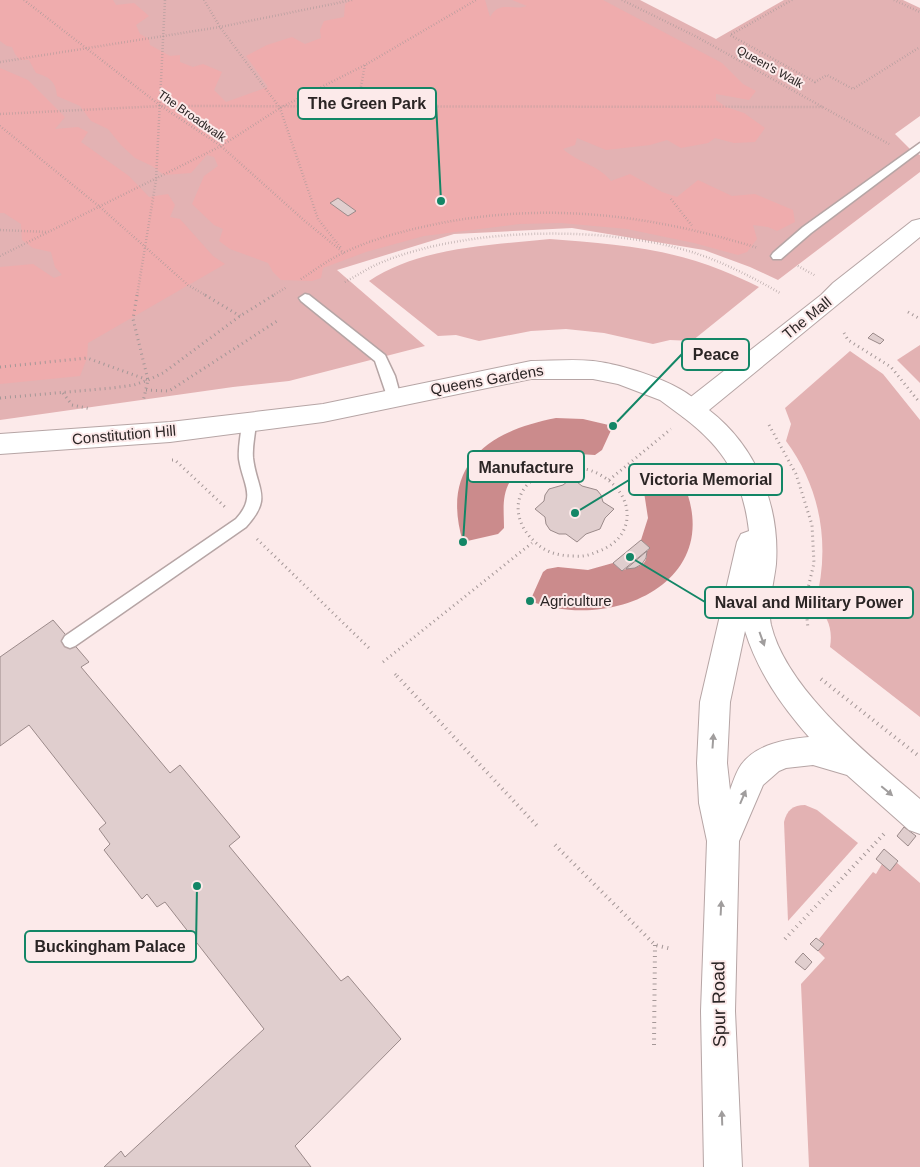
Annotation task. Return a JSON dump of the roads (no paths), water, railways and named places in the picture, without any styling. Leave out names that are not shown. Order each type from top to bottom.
[{"type":"street","name":"The Mall","points":[[692,410],[920,226]]},
{"type":"street","name":"Queens Gardens","points":[[248,423],[323,413],[530,370],[563,368],[593,370],[622,376],[669,394],[713,427],[735,452],[748,477],[758,504],[763,554],[756,623],[771,664],[795,698],[855,763]]},
{"type":"street","name":"Constitution Hill","points":[[0,444],[108,437],[248,423]]},
{"type":"street","points":[[723,841],[715,803],[712,763],[716,702],[758,504]]},
{"type":"street","points":[[723,841],[752,775],[768,761],[784,754],[813,751],[855,763],[920,819]]},
{"type":"street","name":"Spur Road","points":[[723,841],[718,1011],[724,1167]]},
{"type":"lane","points":[[778,256],[807,230],[920,146]]},
{"type":"lane","points":[[305,298],[380,358],[388,376],[394,398]]},
{"type":"lane","points":[[70,641],[241,523],[250,514],[255,501],[256,489],[246,461],[248,423]]},
{"type":"place","name":"The Green Park","points":[[441,201]]},
{"type":"place","name":"Peace","points":[[613,426]]},
{"type":"place","name":"Victoria Memorial","points":[[575,513]]},
{"type":"place","name":"Manufacture","points":[[463,542]]},
{"type":"place","name":"Naval and Military Power","points":[[630,557]]},
{"type":"place","name":"Agriculture","points":[[530,601]]},
{"type":"place","name":"Buckingham Palace","points":[[197,886]]}]
